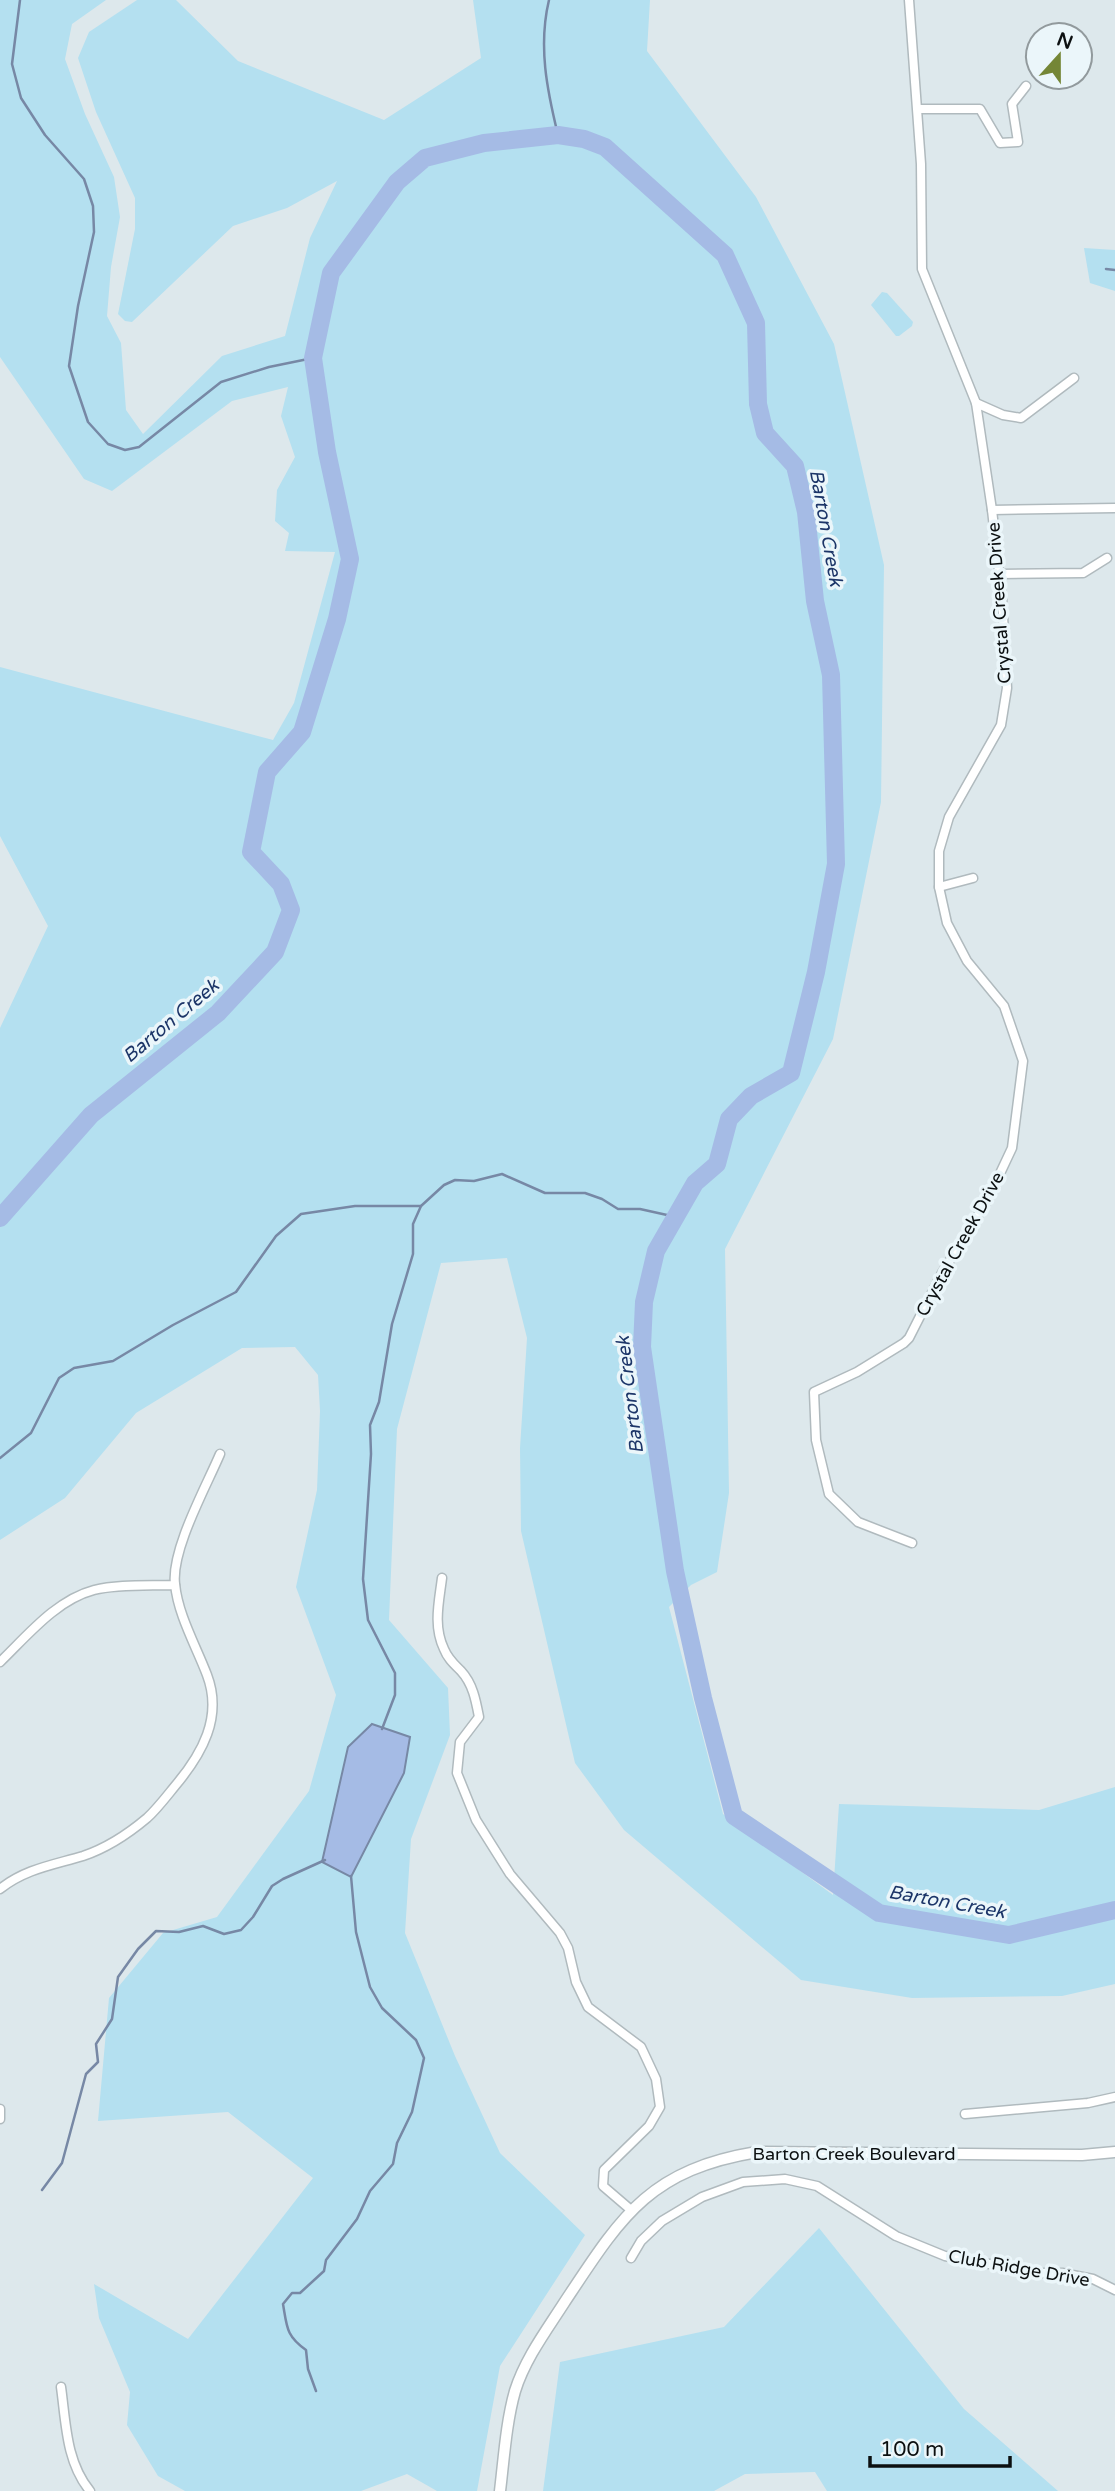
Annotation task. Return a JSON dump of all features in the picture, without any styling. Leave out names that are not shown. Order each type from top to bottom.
[{"type":"street","name":"Crystal Creek Drive","points":[[909,0],[918,109],[922,269],[976,403],[1002,598],[1007,688],[1001,725],[949,817],[939,851],[939,887],[947,923],[967,961],[1004,1006],[1023,1061],[1012,1148],[988,1199],[942,1273],[909,1338],[857,1372],[814,1392],[816,1440],[829,1494],[858,1522],[912,1543]]},
{"type":"street","points":[[918,109],[980,109],[1000,143],[1018,142],[1012,104],[1024,89]]},
{"type":"street","points":[[976,403],[1003,415],[1021,418],[1074,379]]},
{"type":"street","points":[[992,510],[1115,508]]},
{"type":"street","points":[[999,574],[1083,573],[1107,558]]},
{"type":"street","points":[[939,887],[973,878]]},
{"type":"street","points":[[0,1889],[29,1870],[92,1852],[129,1833],[150,1816],[194,1763],[207,1740],[212,1713],[211,1687],[180,1604],[175,1585],[175,1566],[220,1454]]},
{"type":"street","points":[[442,1578],[436,1620],[443,1648],[451,1663],[462,1672],[475,1695],[479,1717],[460,1742],[457,1773],[475,1820],[510,1874],[560,1933],[568,1948],[576,1982],[588,2007],[642,2047],[656,2079],[660,2107],[649,2126],[604,2170],[603,2186],[631,2210]]},
{"type":"street","points":[[0,1662],[53,1611],[76,1597],[100,1589],[175,1585]]},
{"type":"street","points":[[965,2114],[1088,2103],[1115,2096]]},
{"type":"street","points":[[0,2109],[0,2119]]},
{"type":"street","name":"Barton Creek Boulevard","points":[[500,2491],[515,2391],[538,2344],[606,2240],[631,2210],[680,2174],[720,2159],[757,2152],[1082,2155],[1115,2152]]},
{"type":"street","name":"Club Ridge Drive","points":[[631,2259],[641,2241],[662,2221],[702,2197],[743,2182],[785,2179],[817,2186],[896,2236],[945,2256],[1040,2273],[1062,2273],[1093,2279],[1115,2290]]},
{"type":"street","points":[[61,2387],[70,2454],[81,2480],[90,2491]]},
{"type":"shaded area","points":[[0,0],[106,0],[72,24],[65,59],[85,114],[114,177],[120,217],[111,267],[107,316],[121,343],[126,410],[143,434],[222,356],[285,336],[310,238],[337,181],[287,208],[233,226],[132,322],[125,321],[118,314],[135,229],[135,198],[96,112],[78,58],[89,32],[137,0],[176,0],[238,61],[384,120],[481,58],[473,0],[650,0],[647,51],[756,197],[834,344],[884,565],[881,802],[833,1039],[725,1249],[729,1493],[717,1572],[691,1585],[669,1607],[723,1814],[833,1895],[839,1804],[1039,1810],[1115,1787],[1115,1984],[1062,1996],[912,1998],[801,1980],[624,1830],[575,1763],[521,1531],[520,1448],[527,1338],[507,1258],[441,1263],[397,1429],[389,1620],[448,1688],[450,1735],[411,1839],[405,1933],[455,2056],[500,2153],[585,2235],[500,2366],[477,2491],[437,2491],[407,2474],[361,2491],[185,2491],[158,2476],[127,2425],[130,2392],[99,2318],[94,2284],[188,2339],[313,2178],[228,2112],[98,2121],[109,1998],[163,1933],[217,1917],[309,1791],[336,1695],[296,1587],[317,1490],[320,1411],[318,1375],[295,1347],[242,1348],[136,1413],[65,1498],[0,1540],[0,1028],[48,926],[0,836],[0,667],[273,740],[294,703],[335,552],[285,551],[289,533],[275,521],[277,490],[295,457],[281,416],[288,387],[232,401],[112,491],[84,479],[0,357]]},
{"type":"shaded area","points":[[1084,248],[1115,250],[1115,291],[1090,283]]},
{"type":"shaded area","points":[[882,292],[887,293],[913,322],[912,326],[899,336],[896,336],[871,305]]},
{"type":"shaded area","points":[[372,1724],[410,1737],[404,1773],[351,1877],[322,1862],[348,1747]]},
{"type":"shaded area","points":[[819,2228],[964,2409],[1058,2491],[827,2491],[815,2472],[745,2474],[714,2491],[543,2491],[560,2362],[724,2327]]},
{"type":"waterway","points":[[20,0],[12,64],[21,98],[45,135],[84,179],[93,206],[94,232],[78,306],[69,366],[88,422],[108,444],[125,450],[139,447],[221,382],[269,367],[313,358]]},
{"type":"waterway","points":[[549,0],[544,51],[547,85],[558,135]]},
{"type":"waterway","name":"Barton Creek","points":[[0,1218],[91,1115],[218,1013],[275,952],[291,910],[281,884],[251,852],[267,772],[302,732],[337,619],[350,559],[327,452],[313,358],[331,273],[397,182],[425,158],[484,143],[558,135],[584,139],[605,147],[725,255],[756,323],[758,404],[765,433],[795,466],[806,512],[815,601],[831,675],[836,864],[816,972],[791,1073],[751,1096],[729,1119],[717,1164],[695,1183],[656,1251],[644,1302],[642,1347],[675,1571],[703,1698],[734,1816],[879,1913],[1009,1935],[1115,1910]]},
{"type":"waterway","points":[[1106,269],[1115,270]]},
{"type":"waterway","points":[[0,1458],[31,1433],[59,1378],[74,1368],[113,1361],[236,1292],[276,1236],[301,1214],[355,1206],[421,1206],[444,1185],[455,1180],[474,1181],[502,1174],[545,1193],[585,1193],[618,1209],[640,1209],[676,1217]]},
{"type":"waterway","points":[[382,1729],[395,1695],[395,1673],[368,1620],[363,1579],[371,1454],[370,1425],[379,1402],[392,1324],[413,1254],[413,1224],[421,1206]]},
{"type":"waterway","points":[[42,2190],[62,2163],[86,2074],[98,2062],[96,2044],[112,2019],[118,1977],[138,1949],[156,1931],[179,1932],[203,1926],[224,1934],[241,1930],[253,1917],[272,1886],[325,1860]]},
{"type":"waterway","points":[[316,2391],[308,2369],[306,2350],[291,2335],[283,2304],[292,2293],[300,2293],[324,2271],[326,2260],[357,2219],[370,2191],[393,2164],[397,2143],[412,2112],[424,2058],[416,2040],[382,2008],[370,1987],[356,1932],[351,1876]]}]
